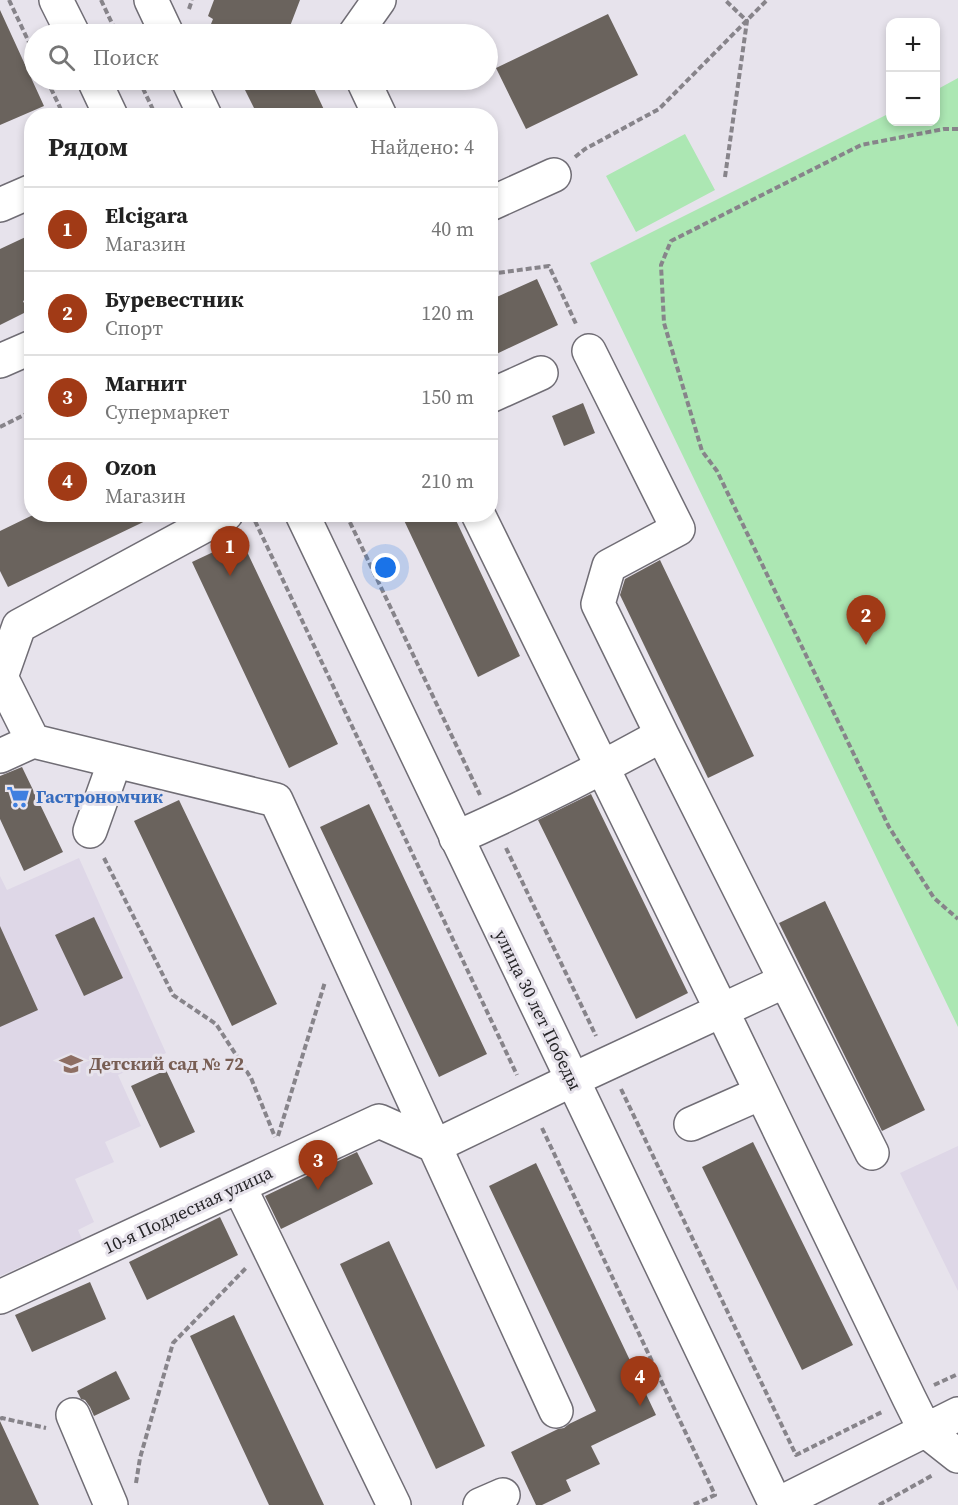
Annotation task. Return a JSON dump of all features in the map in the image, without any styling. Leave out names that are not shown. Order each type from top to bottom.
[{"type":"main road","points":[[56,0],[67,24]]},
{"type":"main road","points":[[150,0],[162,24]]},
{"type":"main road","points":[[363,24],[379,0]]},
{"type":"main road","points":[[99,90],[107,108]]},
{"type":"main road","points":[[193,90],[201,108]]},
{"type":"main road","points":[[368,90],[376,108]]},
{"type":"main road","points":[[498,200],[554,176]]},
{"type":"main road","points":[[0,205],[24,194]]},
{"type":"main road","points":[[0,361],[24,350]]},
{"type":"main road","points":[[589,351],[678,529],[609,566],[598,604],[872,1153]]},
{"type":"main road","points":[[498,392],[541,373]]},
{"type":"main road","points":[[33,741],[1,676],[19,626],[211,522]]},
{"type":"main road","name":"улица 30 лет Победы","points":[[306,522],[776,1505]]},
{"type":"main road","points":[[482,522],[909,1398],[925,1430],[948,1464]]},
{"type":"main road","points":[[456,838],[603,768],[662,735]]},
{"type":"main road","points":[[0,756],[33,741],[276,800],[556,1411]]},
{"type":"main road","points":[[90,831],[115,761]]},
{"type":"main road","points":[[435,1146],[785,981]]},
{"type":"main road","points":[[691,1124],[761,1093]]},
{"type":"main road","name":"10-я Подлесная улица","points":[[0,1297],[379,1121],[435,1146]]},
{"type":"main road","points":[[239,1186],[394,1505]]},
{"type":"main road","points":[[776,1505],[958,1414]]},
{"type":"main road","points":[[77,1425],[123,1499]]},
{"type":"path","points":[[9,0],[24,32]]},
{"type":"path","points":[[101,0],[112,24]]},
{"type":"path","points":[[725,0],[747,21]]},
{"type":"path","points":[[554,176],[585,149],[659,109],[767,0]]},
{"type":"path","points":[[725,177],[747,21]]},
{"type":"path","points":[[52,90],[60,108]]},
{"type":"path","points":[[144,90],[152,108]]},
{"type":"path","points":[[958,129],[944,129],[861,145],[671,241],[661,265],[664,323],[702,451],[717,471],[889,827],[934,898],[958,919]]},
{"type":"path","points":[[498,273],[549,266],[589,351]]},
{"type":"path","points":[[0,427],[24,415]]},
{"type":"path","points":[[256,522],[715,1495],[693,1505]]},
{"type":"path","points":[[350,522],[796,1455],[958,1374]]},
{"type":"path","points":[[90,831],[173,995],[216,1024],[252,1078],[277,1141],[325,982]]},
{"type":"path","points":[[123,1499],[140,1458],[173,1342],[268,1246]]},
{"type":"path","points":[[0,1419],[77,1425]]},
{"type":"path","points":[[879,1505],[948,1464]]},
{"type":"shaded area","name":"Детский сад № 72","points":[[79,858],[166,1053],[118,1075],[141,1126],[105,1142],[114,1162],[75,1179],[94,1222],[78,1230],[82,1239],[0,1276],[0,876],[7,890]]},
{"type":"shaded area","points":[[958,1146],[958,1291],[900,1173]]},
{"type":"green space","points":[[958,78],[958,1027],[590,263],[886,115],[886,126],[940,126],[940,88]]},
{"type":"green space","points":[[685,134],[715,190],[636,232],[606,176]]},
{"type":"building","points":[[214,0],[300,0],[291,24],[211,24],[213,19],[208,16]]},
{"type":"building","points":[[0,10],[24,62],[24,90],[37,90],[44,106],[24,108],[24,115],[0,125]]},
{"type":"building","points":[[608,14],[638,75],[526,129],[498,72],[498,67]]},
{"type":"building","points":[[245,90],[315,90],[323,108],[254,108]]},
{"type":"building","points":[[24,238],[24,313],[0,325],[0,249]]},
{"type":"building","points":[[537,279],[558,325],[498,353],[498,296]]},
{"type":"building","points":[[583,403],[595,433],[564,446],[552,416]]},
{"type":"building","points":[[24,519],[24,522],[143,522],[8,587],[0,571],[0,531]]},
{"type":"building","points":[[405,522],[457,522],[520,656],[478,677]]},
{"type":"building","points":[[241,539],[338,744],[289,768],[192,562]]},
{"type":"building","points":[[660,560],[754,756],[708,778],[620,595],[625,579]]},
{"type":"building","name":"Гастрономчик","points":[[22,767],[63,852],[24,871],[0,819],[0,776]]},
{"type":"building","points":[[591,794],[688,993],[636,1019],[538,820]]},
{"type":"building","points":[[179,800],[277,1004],[232,1026],[134,821]]},
{"type":"building","points":[[369,804],[487,1054],[439,1077],[320,827]]},
{"type":"building","points":[[825,901],[925,1110],[882,1131],[779,923]]},
{"type":"building","points":[[94,917],[123,978],[84,996],[55,935]]},
{"type":"building","points":[[0,926],[38,1010],[0,1027]]},
{"type":"building","points":[[166,1070],[195,1132],[160,1148],[131,1086]]},
{"type":"building","points":[[753,1142],[853,1345],[802,1370],[702,1167]]},
{"type":"building","points":[[357,1152],[373,1184],[281,1229],[265,1196]]},
{"type":"building","points":[[536,1163],[656,1415],[591,1446],[600,1464],[566,1480],[571,1491],[542,1505],[536,1505],[511,1452],[596,1411],[489,1186]]},
{"type":"building","points":[[220,1217],[238,1255],[147,1300],[129,1262]]},
{"type":"building","points":[[389,1241],[485,1446],[436,1469],[340,1264]]},
{"type":"building","points":[[90,1282],[106,1319],[32,1352],[15,1315]]},
{"type":"building","points":[[234,1315],[324,1505],[269,1505],[190,1336]]},
{"type":"building","points":[[116,1371],[130,1399],[94,1416],[77,1391]]},
{"type":"building","points":[[0,1421],[39,1505],[0,1505]]},
{"type":"place","name":"Elcigara","points":[[230,576]]},
{"type":"place","name":"Буревестник","points":[[866,645]]},
{"type":"place","name":"Гастрономчик","points":[[18,797]]},
{"type":"place","name":"Детский сад № 72","points":[[71,1064]]},
{"type":"place","name":"Магнит","points":[[318,1190]]},
{"type":"place","name":"Ozon","points":[[640,1406]]}]
